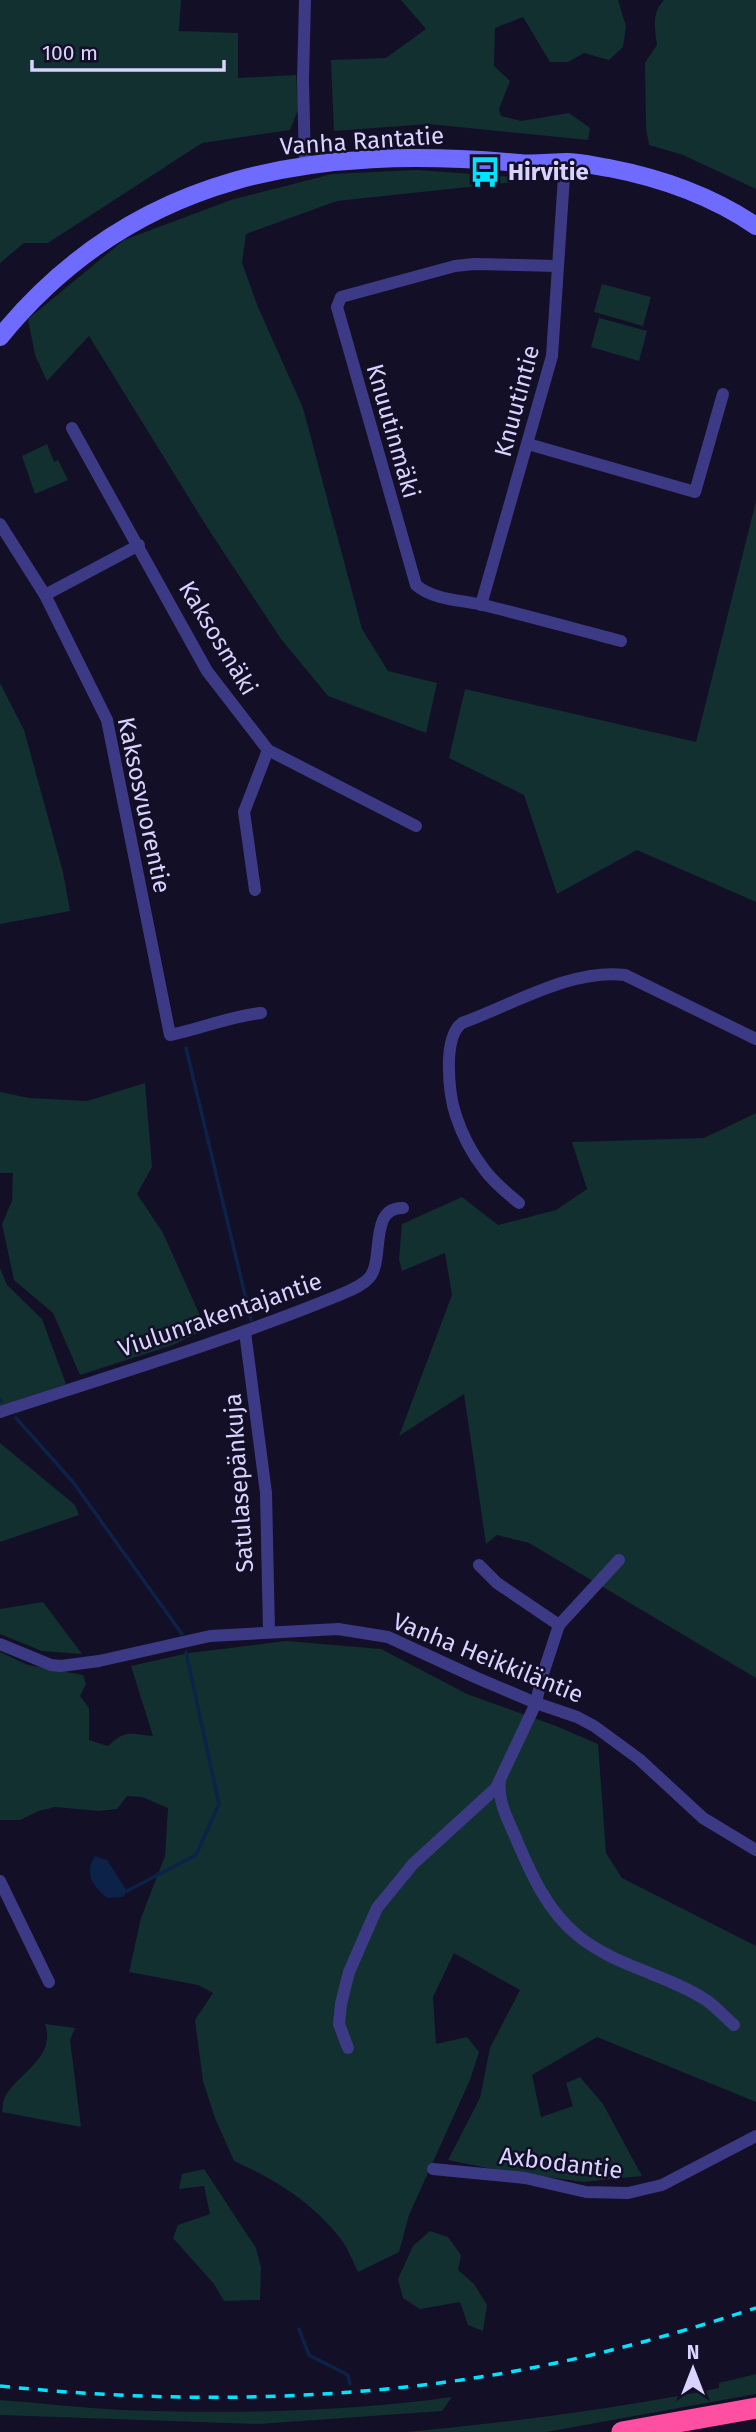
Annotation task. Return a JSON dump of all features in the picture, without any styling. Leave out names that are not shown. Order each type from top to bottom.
[{"type":"highway","points":[[622,2432],[756,2408]]},
{"type":"main road","name":"Vanha Rantatie","points":[[0,337],[65,269],[89,249],[120,230],[154,212],[219,185],[305,166],[379,160],[487,159],[534,164],[565,162],[626,172],[669,183],[711,200],[756,226]]},
{"type":"street","points":[[305,0],[305,166]]},
{"type":"street","name":"Knuutintie","points":[[481,604],[552,356],[565,162]]},
{"type":"street","name":"Knuutinmäki","points":[[557,266],[456,266],[341,297],[336,303],[416,585],[444,597],[481,604],[621,641]]},
{"type":"street","points":[[528,444],[695,492],[723,394]]},
{"type":"street","name":"Kaksosmäki","points":[[72,428],[139,545],[206,671],[268,750],[416,826]]},
{"type":"street","name":"Kaksosvuorentie","points":[[0,524],[45,595],[107,720],[170,1035],[194,1031],[226,1019],[261,1013]]},
{"type":"street","points":[[45,595],[139,545]]},
{"type":"street","points":[[255,890],[244,811],[268,750]]},
{"type":"street","points":[[519,1203],[484,1169],[457,1118],[450,1083],[449,1054],[456,1027],[461,1023],[572,979],[606,973],[625,975],[756,1039]]},
{"type":"street","name":"Viulunrakentajantie","points":[[0,1412],[245,1332],[354,1289],[371,1277],[378,1258],[378,1236],[383,1220],[393,1211],[404,1208]]},
{"type":"street","name":"Satulasepänkuja","points":[[245,1332],[266,1493],[269,1631]]},
{"type":"street","points":[[348,2048],[339,2024],[341,2004],[349,1972],[377,1908],[413,1864],[496,1788],[536,1703],[559,1625],[618,1560]]},
{"type":"street","points":[[479,1565],[497,1583],[559,1625]]},
{"type":"street","name":"Vanha Heikkiläntie","points":[[0,1644],[51,1665],[61,1666],[99,1661],[210,1636],[338,1629],[388,1637],[594,1726],[639,1759],[703,1818],[754,1845]]},
{"type":"street","points":[[500,1780],[499,1797],[531,1875],[552,1910],[578,1936],[615,1958],[708,2001],[734,2025]]},
{"type":"street","points":[[0,1881],[49,1982]]},
{"type":"street","name":"Axbodantie","points":[[433,2169],[525,2178],[586,2192],[628,2193],[662,2185],[756,2136]]},
{"type":"green space","points":[[0,0],[181,0],[179,31],[238,33],[238,78],[296,75],[298,110],[290,130],[202,143],[48,243],[24,243],[0,263]]},
{"type":"green space","points":[[401,0],[618,0],[626,26],[623,47],[609,60],[584,53],[568,62],[550,62],[523,17],[495,28],[494,66],[510,81],[499,109],[501,116],[521,121],[569,113],[590,128],[588,140],[429,124],[334,131],[331,60],[386,58],[426,29]]},
{"type":"green space","points":[[664,0],[756,0],[756,189],[683,155],[649,145],[646,128],[645,63],[657,45],[656,16]]},
{"type":"green space","points":[[417,170],[542,179],[337,201],[246,234],[242,263],[258,307],[303,408],[362,629],[388,671],[437,683],[426,733],[328,696],[281,639],[207,527],[89,336],[47,381],[35,355],[28,319],[124,240],[231,200],[332,174]]},
{"type":"green space","points":[[602,284],[651,297],[643,326],[594,312]]},
{"type":"green space","points":[[599,318],[647,331],[639,361],[591,347]]},
{"type":"green space","points":[[47,444],[54,462],[58,460],[68,480],[35,494],[22,456]]},
{"type":"green space","points":[[756,501],[756,902],[637,850],[557,894],[524,795],[449,758],[465,689],[696,742]]},
{"type":"green space","points":[[0,683],[24,730],[63,872],[70,911],[0,924]]},
{"type":"green space","points":[[145,1083],[152,1167],[137,1194],[163,1233],[206,1329],[173,1345],[80,1375],[53,1313],[14,1280],[2,1224],[12,1201],[13,1173],[0,1173],[0,1092],[29,1098],[87,1101]]},
{"type":"green space","points":[[756,1113],[756,1678],[529,1543],[497,1535],[486,1544],[464,1394],[399,1436],[452,1295],[445,1253],[402,1271],[399,1259],[402,1224],[462,1197],[498,1225],[556,1210],[587,1189],[572,1142],[704,1138]]},
{"type":"green space","points":[[0,1268],[7,1285],[42,1319],[66,1384],[0,1406]]},
{"type":"green space","points":[[0,1443],[75,1505],[79,1515],[0,1542]]},
{"type":"green space","points":[[43,1602],[82,1654],[42,1651],[0,1634],[0,1609]]},
{"type":"green space","points":[[286,1641],[381,1649],[467,1694],[598,1744],[606,1853],[622,1878],[756,1946],[756,2102],[597,2037],[532,2075],[541,2117],[573,2106],[566,2083],[580,2077],[603,2104],[642,2176],[583,2182],[448,2160],[480,2098],[490,2048],[520,1990],[454,1953],[433,1997],[436,2044],[467,2037],[479,2052],[470,2080],[409,2215],[399,2252],[358,2272],[343,2242],[320,2216],[280,2185],[234,2161],[215,2118],[203,2081],[195,2020],[213,1993],[198,1985],[129,1972],[141,1918],[165,1856],[168,1808],[142,1797],[127,1796],[117,1809],[99,1811],[55,1807],[20,1820],[0,1820],[0,1652],[28,1665],[83,1675],[86,1684],[80,1696],[89,1708],[89,1740],[108,1746],[124,1735],[153,1736],[131,1666],[189,1653]]},
{"type":"green space","points":[[45,2024],[75,2028],[70,2040],[81,2127],[2,2112],[6,2095],[12,2086],[35,2063],[46,2046]]},
{"type":"green space","points":[[204,2169],[256,2248],[261,2268],[260,2300],[224,2301],[214,2284],[173,2238],[178,2225],[210,2214],[204,2186],[179,2189],[182,2174]]},
{"type":"green space","points":[[430,2231],[448,2237],[461,2255],[458,2270],[474,2284],[487,2305],[483,2331],[468,2325],[460,2302],[420,2309],[403,2298],[398,2279],[413,2246]]},
{"type":"green space","points":[[756,2374],[756,2394],[546,2432],[407,2432],[603,2409],[719,2388],[719,2383]]},
{"type":"green space","points":[[452,2397],[442,2411],[259,2424],[0,2415],[0,2400],[122,2410],[246,2412],[329,2409]]},
{"type":"water","points":[[95,1856],[107,1860],[127,1891],[123,1897],[108,1898],[94,1884],[90,1868]]},
{"type":"waterway","points":[[186,1048],[251,1320]]},
{"type":"waterway","points":[[16,1418],[73,1482],[182,1634]]},
{"type":"waterway","points":[[127,1891],[196,1855],[219,1804],[186,1652]]},
{"type":"waterway","points":[[299,2329],[309,2355],[348,2375],[350,2384]]},
{"type":"railway","points":[[0,2386],[123,2395],[247,2397],[309,2395],[432,2384],[593,2355],[756,2308]]},
{"type":"place","name":"Hirvitie","points":[[485,172]]}]
